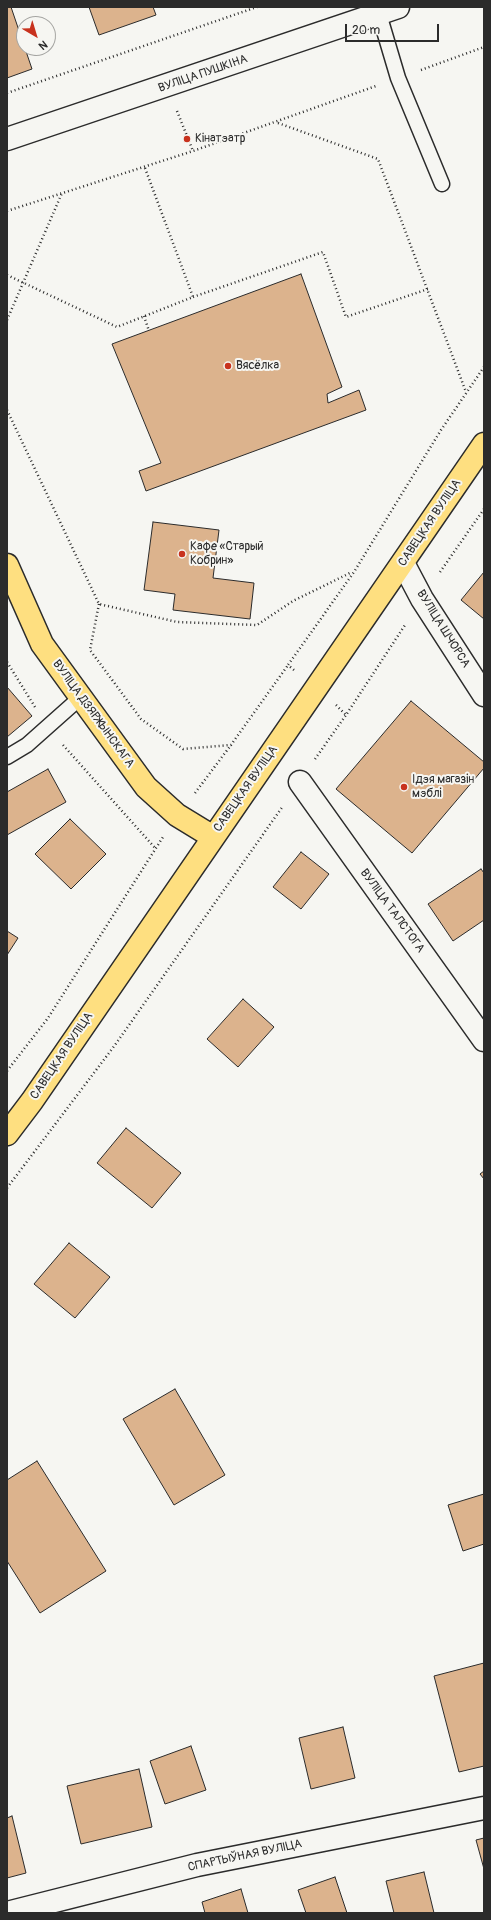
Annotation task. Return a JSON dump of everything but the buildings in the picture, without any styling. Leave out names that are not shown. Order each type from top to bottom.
[{"type":"main road","name":"САВЕЦКАЯ ВУЛІЦА","points":[[7,1134],[32,1101],[484,444]]},
{"type":"main road","name":"ВУЛІЦА ДЗЯРЖЫНСКАГА","points":[[7,565],[12,589],[42,644],[146,787],[177,815],[213,837]]},
{"type":"street","name":"ВУЛІЦА ПУШКІНА","points":[[7,139],[388,10]]},
{"type":"street","name":"ВУЛІЦА ШЧОРСА","points":[[403,563],[422,599],[484,695]]},
{"type":"street","name":"ВУЛІЦА ТАЛСТОГА","points":[[300,782],[484,1040]]},
{"type":"street","name":"СПАРТЫЎНАЯ ВУЛІЦА","points":[[7,1913],[198,1865],[484,1808]]},
{"type":"lane","points":[[388,10],[398,78],[442,184]]},
{"type":"lane","points":[[7,757],[27,745],[81,697]]},
{"type":"path","points":[[7,93],[258,7]]},
{"type":"path","points":[[7,212],[145,168],[278,123],[484,47]]},
{"type":"path","points":[[167,86],[193,152]]},
{"type":"path","points":[[278,123],[378,159],[467,392]]},
{"type":"path","points":[[145,168],[193,297]]},
{"type":"path","points":[[7,320],[63,193]]},
{"type":"path","points":[[7,275],[117,327],[193,297],[323,252],[346,317],[428,289]]},
{"type":"path","points":[[144,316],[149,331]]},
{"type":"path","points":[[7,410],[99,604],[90,650],[141,719],[184,749],[231,746]]},
{"type":"path","points":[[99,604],[177,622],[257,625],[293,601],[354,572]]},
{"type":"path","points":[[7,662],[48,727],[156,849]]},
{"type":"path","points":[[7,1071],[48,1018],[177,815],[231,746],[288,665]]},
{"type":"path","points":[[7,1188],[115,1045],[346,715]]},
{"type":"place","name":"Кінатэатр","points":[[187,139]]},
{"type":"place","name":"Вясёлка","points":[[228,366]]},
{"type":"place","name":"Кафе «Старый Кобрин»","points":[[182,554]]},
{"type":"place","name":"Ідэя магазін мэблі","points":[[404,787]]}]
